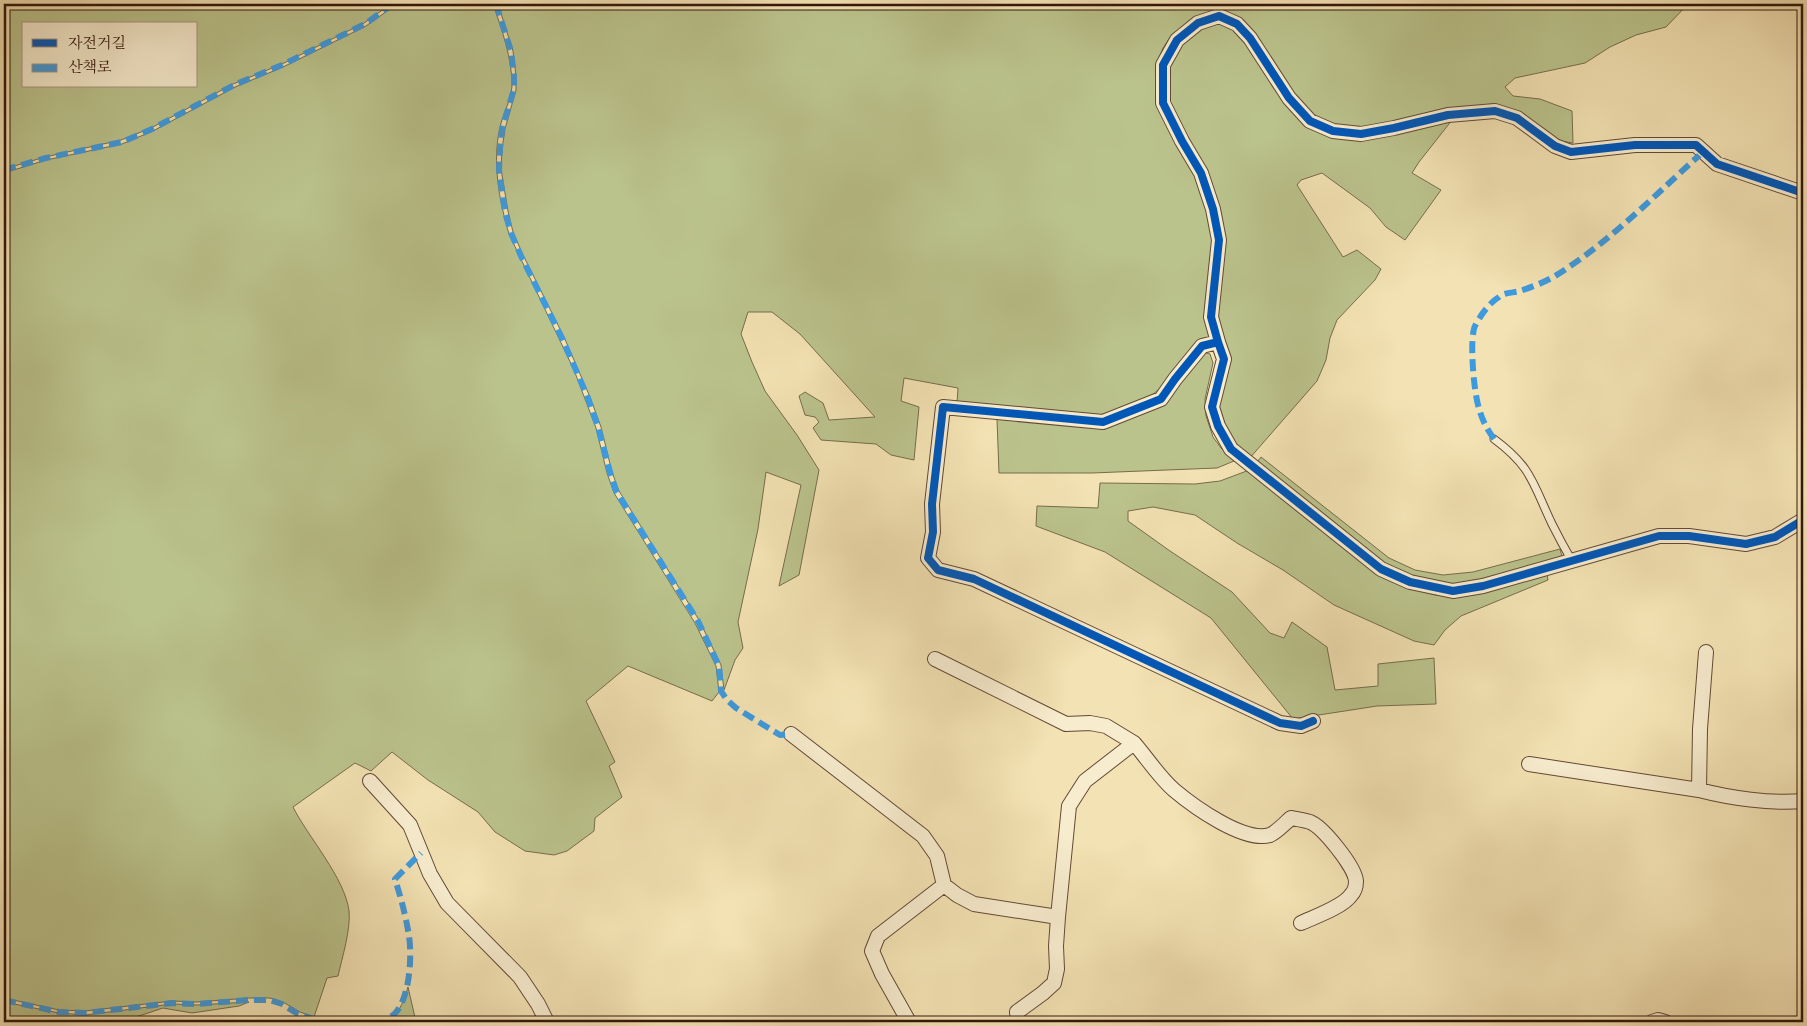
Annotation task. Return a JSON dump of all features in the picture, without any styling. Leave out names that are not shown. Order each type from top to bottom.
[{"type":"street","points":[[1803,193],[1717,164],[1696,145],[1635,145],[1570,152],[1555,146],[1517,118],[1495,111],[1448,114],[1394,128],[1361,134],[1333,131],[1310,121],[1289,98],[1250,38],[1237,24],[1219,16],[1198,23],[1177,40],[1163,64],[1162,103],[1202,173],[1213,209],[1219,240],[1211,317],[1224,359],[1212,407],[1218,426],[1231,448],[1382,569],[1410,582],[1454,590],[1483,586],[1659,536],[1689,536],[1746,544],[1775,537],[1803,520]]},
{"type":"street","points":[[1218,342],[1202,346],[1161,399],[1103,422],[943,407],[932,504],[933,532],[928,558],[938,570],[974,579],[1280,722],[1301,726],[1313,721]]},
{"type":"street","points":[[1699,790],[1700,728],[1706,652]]},
{"type":"street","points":[[935,659],[1066,724],[1106,726],[1134,743],[1173,790],[1212,819],[1239,831],[1257,835],[1270,835],[1291,818],[1311,822],[1330,840],[1348,862],[1355,875],[1356,884],[1350,897],[1333,909],[1301,923]]},
{"type":"street","points":[[791,734],[923,836],[937,856],[944,885],[957,895],[974,904],[1058,917]]},
{"type":"street","points":[[1018,1022],[1016,1012],[1043,994],[1054,983],[1057,969],[1058,917],[1069,806],[1085,781],[1134,743]]},
{"type":"street","points":[[1529,764],[1699,790],[1723,796],[1789,802],[1803,801]]},
{"type":"street","points":[[370,781],[410,825],[430,874],[447,903],[520,977],[538,1004],[546,1022]]},
{"type":"street","points":[[909,1022],[882,974],[872,951],[878,936],[944,885]]},
{"type":"street","points":[[1652,1022],[1658,1020],[1665,1022]]},
{"type":"lane","points":[[1494,439],[1516,456],[1533,480],[1552,524],[1572,562]]},
{"type":"green space","points":[[4,4],[391,4],[364,23],[282,64],[233,84],[151,128],[121,140],[45,157],[4,169]]},
{"type":"green space","points":[[397,4],[493,4],[506,44],[512,76],[509,102],[500,127],[497,154],[502,208],[509,234],[574,370],[596,428],[614,493],[695,623],[716,666],[719,692],[712,701],[628,666],[586,701],[615,762],[609,766],[622,797],[595,818],[594,831],[567,851],[554,855],[525,851],[495,832],[478,812],[428,780],[392,752],[371,771],[355,763],[293,807],[341,885],[349,911],[347,935],[338,976],[327,978],[314,1017],[270,998],[197,1002],[172,1001],[85,1011],[59,1010],[4,998],[4,173],[46,160],[122,144],[153,131],[235,87],[283,67],[366,26]]},
{"type":"green space","points":[[498,4],[1688,4],[1666,27],[1636,35],[1610,47],[1585,63],[1515,78],[1505,87],[1513,96],[1540,99],[1572,111],[1573,143],[1561,141],[1539,125],[1502,107],[1480,106],[1454,110],[1365,130],[1350,130],[1336,127],[1309,116],[1239,18],[1218,12],[1195,21],[1171,36],[1158,60],[1156,90],[1162,108],[1200,177],[1210,211],[1216,242],[1216,275],[1223,270],[1221,232],[1214,193],[1205,169],[1175,118],[1171,107],[1168,84],[1168,73],[1176,52],[1186,40],[1203,28],[1215,23],[1223,23],[1245,38],[1300,115],[1321,132],[1349,136],[1380,134],[1456,115],[1412,173],[1441,190],[1405,240],[1386,227],[1370,208],[1322,173],[1301,180],[1297,185],[1343,257],[1357,250],[1381,269],[1375,280],[1337,320],[1330,338],[1326,360],[1317,381],[1249,459],[1229,437],[1218,417],[1218,398],[1229,366],[1229,358],[1224,341],[1211,337],[1194,346],[1166,383],[1151,396],[1115,413],[1093,417],[957,403],[958,388],[904,378],[901,401],[919,407],[914,460],[891,455],[876,444],[821,440],[813,428],[819,422],[815,417],[805,415],[799,396],[805,392],[823,403],[829,420],[875,417],[800,334],[772,312],[748,312],[741,334],[765,391],[797,435],[819,470],[799,575],[779,586],[801,485],[766,472],[758,529],[738,622],[743,648],[735,660],[724,690],[721,665],[699,620],[619,491],[612,472],[601,427],[590,397],[564,337],[513,232],[501,169],[505,129],[516,90],[516,76],[513,51]]},
{"type":"green space","points":[[1203,352],[1210,354],[1213,363],[1205,399],[1206,416],[1213,437],[1234,461],[1217,468],[1092,473],[999,473],[997,419],[1100,427],[1148,411]]},
{"type":"green space","points":[[1261,457],[1389,558],[1415,570],[1443,575],[1473,572],[1560,549],[1563,560],[1477,582],[1449,586],[1410,579],[1380,561],[1257,462]]},
{"type":"green space","points":[[1252,469],[1406,587],[1435,595],[1459,595],[1547,573],[1548,580],[1461,616],[1445,630],[1434,645],[1414,641],[1334,605],[1283,570],[1195,515],[1153,507],[1128,511],[1128,521],[1232,592],[1270,633],[1284,638],[1292,622],[1327,647],[1335,690],[1378,686],[1378,664],[1434,658],[1436,704],[1377,706],[1293,719],[1211,618],[1105,552],[1036,526],[1037,506],[1098,508],[1100,483],[1195,484],[1220,481]]},
{"type":"green space","points":[[408,987],[416,1022],[380,1022],[391,1017],[399,1009]]},
{"type":"green space","points":[[4,1002],[59,1013],[85,1015],[172,1004],[197,1005],[249,1002],[239,1006],[192,1013],[163,1008],[136,1017],[127,1017],[118,1022],[4,1022]]},
{"type":"marked path","points":[[4,170],[46,158],[122,142],[152,129],[234,85],[282,65],[365,24],[393,4]]},
{"type":"marked path","points":[[496,4],[511,51],[514,76],[514,89],[502,129],[499,170],[505,212],[511,233],[562,338],[588,398],[616,491],[698,621],[719,666],[721,691],[736,708],[780,735],[791,734]]},
{"type":"marked path","points":[[1494,439],[1480,412],[1474,380],[1473,332],[1482,314],[1501,295],[1520,291],[1543,282],[1575,263],[1614,233],[1703,152]]},
{"type":"marked path","points":[[374,1022],[392,1016],[397,1011],[405,995],[409,975],[410,944],[405,915],[395,879],[421,853]]},
{"type":"marked path","points":[[4,1000],[59,1012],[85,1013],[172,1003],[197,1004],[270,1000],[282,1004],[298,1014],[314,1019],[340,1022]]},
{"type":"cycle path","points":[[1218,342],[1211,317],[1219,240],[1213,209],[1201,173],[1163,103],[1163,65],[1177,40],[1198,23],[1219,16],[1237,24],[1250,38],[1289,98],[1310,121],[1333,131],[1361,134],[1448,115],[1495,111],[1517,118],[1555,146],[1571,152],[1635,145],[1696,145],[1717,164],[1803,193]]},
{"type":"cycle path","points":[[1313,721],[1301,726],[1280,723],[974,579],[938,570],[928,558],[933,532],[932,504],[943,407],[1103,422],[1161,399],[1202,346],[1218,342],[1224,359],[1212,407],[1218,426],[1231,449],[1381,569],[1410,582],[1453,591],[1483,586],[1659,536],[1689,536],[1746,544],[1775,537],[1803,520]]}]
